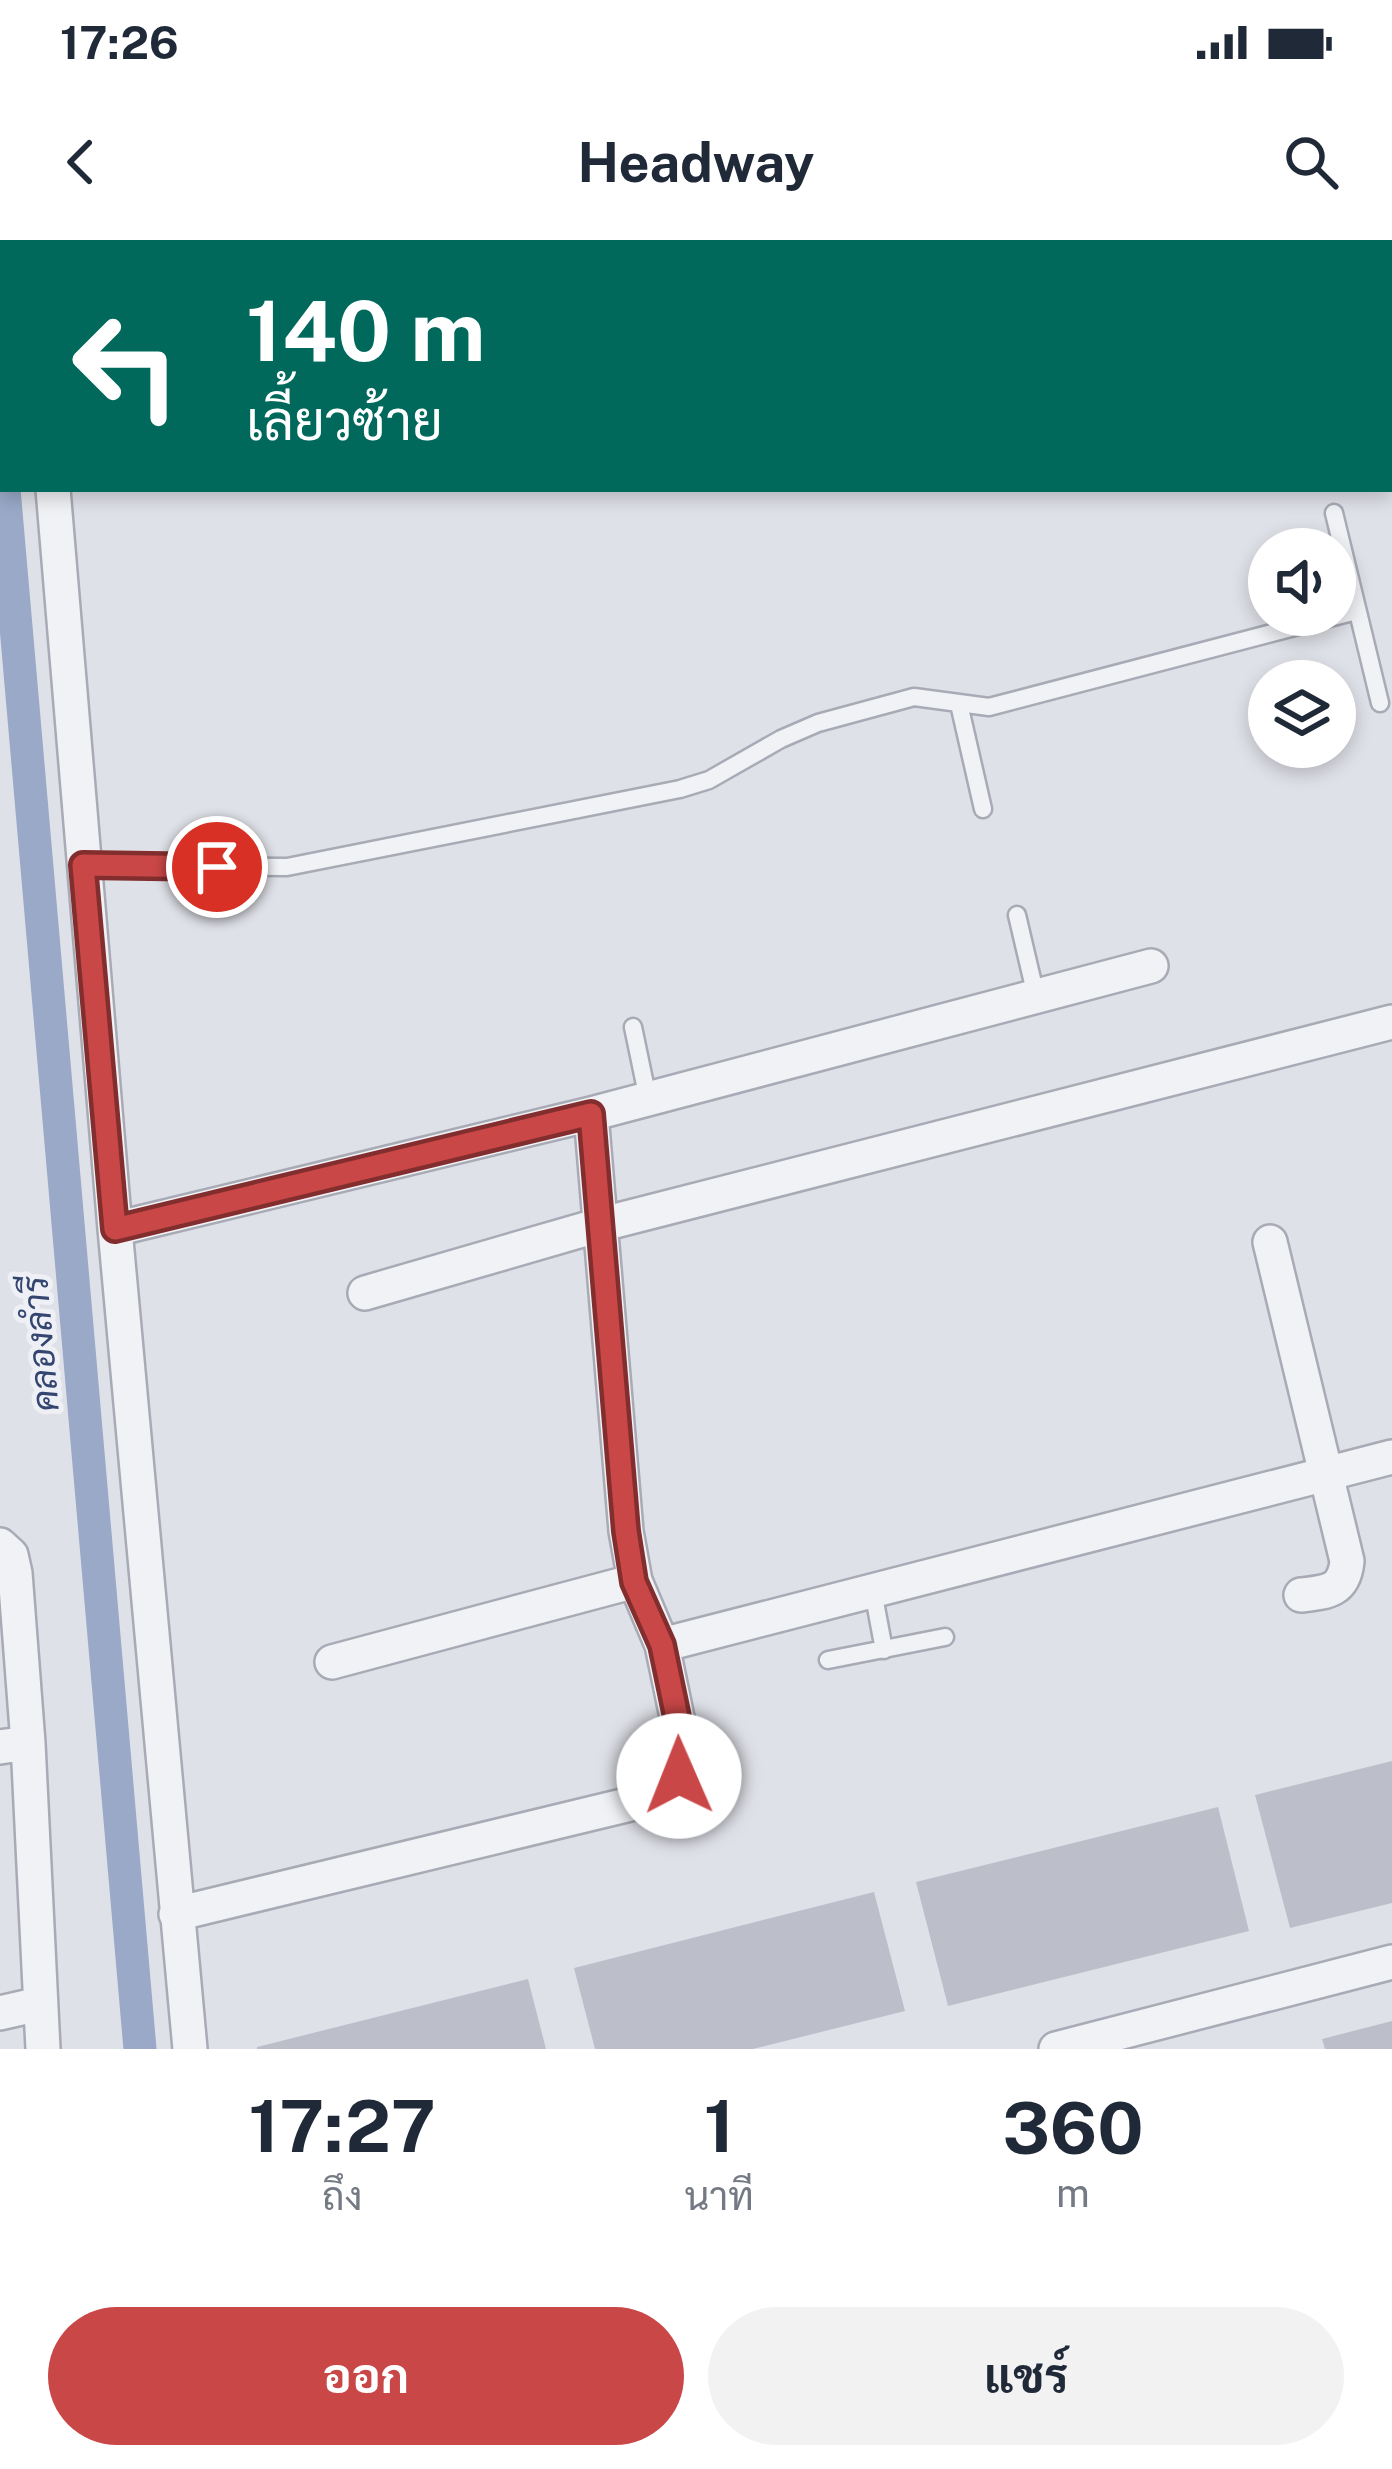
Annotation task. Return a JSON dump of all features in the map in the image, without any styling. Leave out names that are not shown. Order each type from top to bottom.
[{"type":"street","points":[[53,492],[190,2049]]},
{"type":"street","points":[[115,1229],[591,1114],[1151,966]]},
{"type":"street","points":[[365,1292],[602,1224],[1392,1022]]},
{"type":"street","points":[[176,1914],[647,1799],[679,1776],[683,1746],[662,1645],[634,1582],[626,1531],[591,1114]]},
{"type":"street","points":[[1270,1242],[1347,1561],[1346,1576],[1330,1592],[1301,1595]]},
{"type":"street","points":[[662,1645],[1392,1457]]},
{"type":"street","points":[[0,1545],[11,1555],[15,1573],[14,1745],[43,2049]]},
{"type":"street","points":[[332,1662],[634,1582]]},
{"type":"street","points":[[1056,2049],[1392,1962]]},
{"type":"street","points":[[0,2013],[39,2004]]},
{"type":"lane","points":[[1334,513],[1337,528]]},
{"type":"lane","points":[[1356,610],[1380,703]]},
{"type":"lane","points":[[83,865],[286,867],[680,789],[709,780],[818,723],[914,698],[989,706],[1257,636]]},
{"type":"lane","points":[[958,704],[982,808]]},
{"type":"lane","points":[[1017,915],[1036,996]]},
{"type":"lane","points":[[633,1027],[648,1099]]},
{"type":"lane","points":[[873,1591],[884,1650]]},
{"type":"lane","points":[[829,1660],[945,1637]]},
{"type":"building","points":[[1392,1761],[1392,1903],[1290,1928],[1255,1795]]},
{"type":"building","points":[[1218,1807],[1249,1931],[948,2006],[916,1882]]},
{"type":"building","points":[[874,1892],[905,2011],[753,2049],[595,2049],[574,1968]]},
{"type":"building","points":[[528,1979],[546,2049],[257,2049],[257,2047]]},
{"type":"building","points":[[1392,2021],[1392,2049],[1325,2049],[1322,2039]]},
{"type":"waterway","name":"คลองลำรี","points":[[4,492],[140,2049]]},
{"type":"route","points":[[217,867],[83,865],[115,1229],[591,1114],[626,1531],[634,1582],[662,1645],[683,1746],[679,1776]]}]
